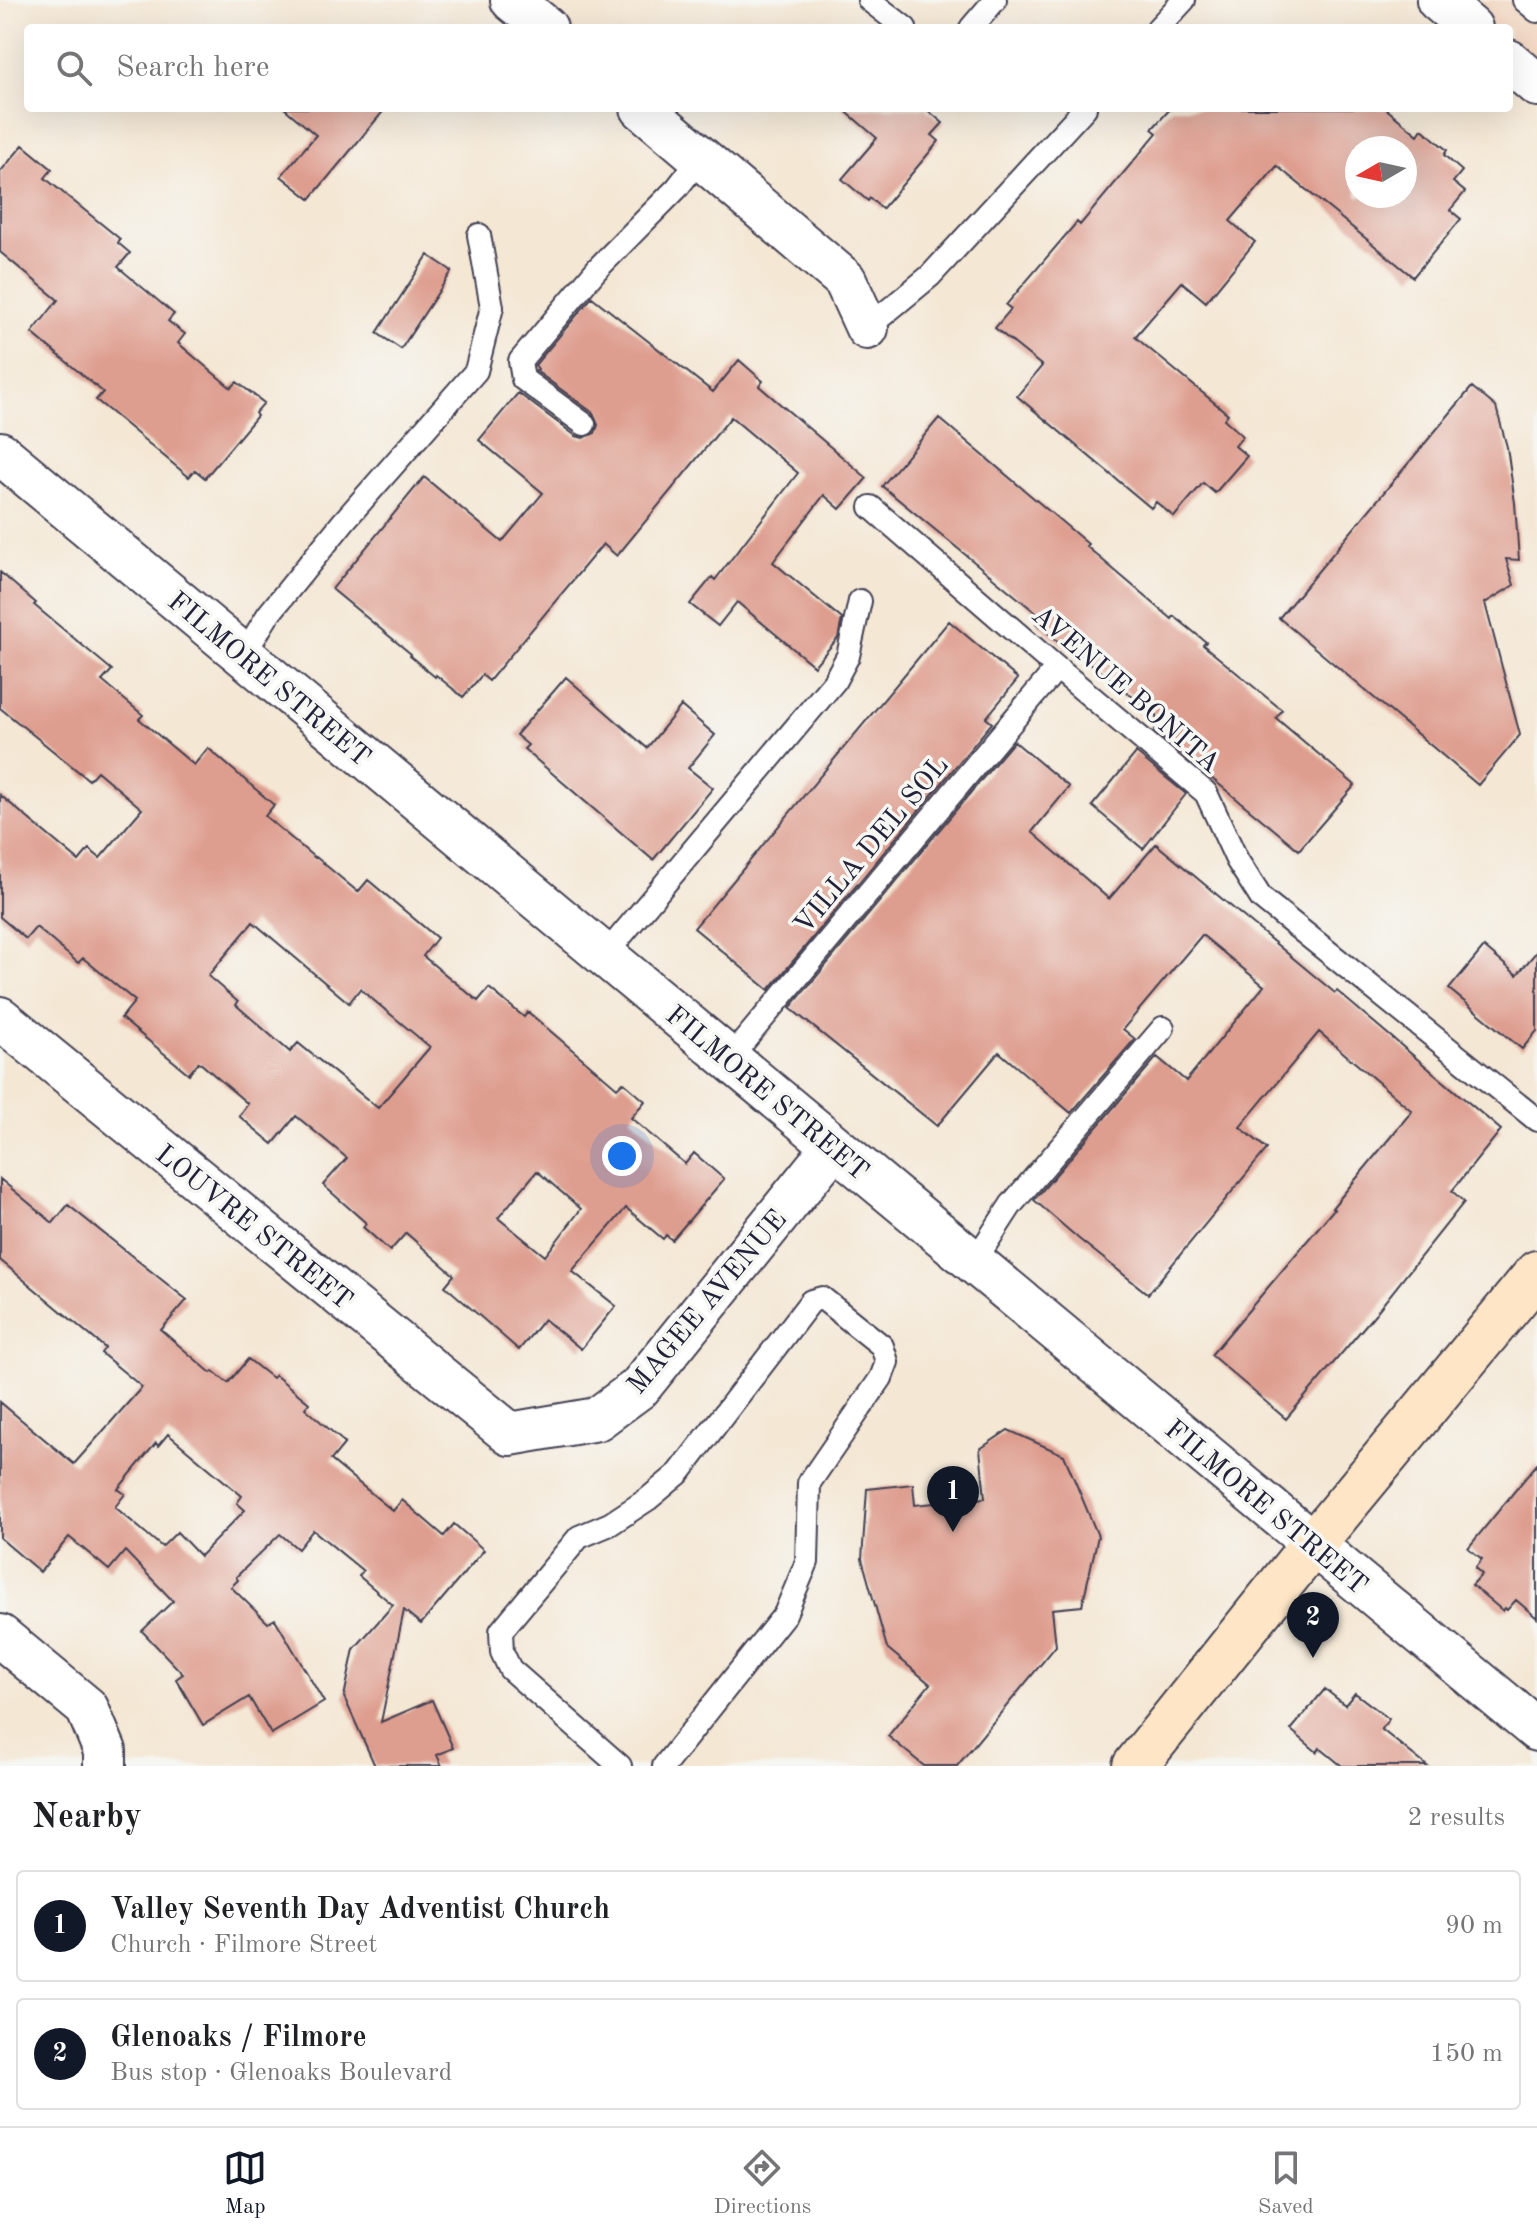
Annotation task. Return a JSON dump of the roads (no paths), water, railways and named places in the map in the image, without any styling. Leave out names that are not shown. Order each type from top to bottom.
[{"type":"main road","points":[[1135,1766],[1537,1273]]},
{"type":"street","points":[[512,0],[541,24]]},
{"type":"street","points":[[1438,0],[1466,24]]},
{"type":"street","points":[[1513,64],[1537,85]]},
{"type":"street","points":[[647,112],[845,280],[867,328]]},
{"type":"street","name":"FILMORE STREET","points":[[0,453],[1537,1730]]},
{"type":"street","name":"LOUVRE STREET","points":[[0,1018],[510,1434]]},
{"type":"street","name":"MAGEE AVENUE","points":[[510,1434],[597,1419],[639,1388],[834,1146]]},
{"type":"street","points":[[0,1636],[87,1708],[105,1751],[105,1766]]},
{"type":"lane","points":[[869,0],[900,24]]},
{"type":"lane","points":[[974,24],[995,0]]},
{"type":"lane","points":[[1162,24],[1184,0]]},
{"type":"lane","points":[[1524,0],[1537,11]]},
{"type":"lane","points":[[867,328],[930,276],[1081,112]]},
{"type":"lane","points":[[584,424],[523,379],[520,361],[597,269],[677,188],[701,157]]},
{"type":"lane","points":[[243,656],[268,615],[344,521],[476,371],[492,307],[479,235]]},
{"type":"lane","name":"AVENUE BONITA","points":[[871,507],[1206,793],[1237,860],[1261,898],[1537,1120]]},
{"type":"lane","points":[[605,955],[834,682],[848,656],[860,601]]},
{"type":"lane","name":"VILLA DEL SOL","points":[[729,1059],[1057,668]]},
{"type":"lane","points":[[974,1262],[1011,1205],[1163,1028]]},
{"type":"lane","points":[[620,1766],[510,1669],[502,1652],[501,1631],[579,1537],[610,1524],[648,1499],[679,1473],[811,1301],[822,1298],[882,1346],[887,1362],[881,1378],[809,1483],[807,1562],[785,1614],[664,1766]]},
{"type":"place","name":"Valley Seventh Day Adventist Church","points":[[953,1532]]},
{"type":"place","name":"Glenoaks / Filmore","points":[[1313,1658]]}]
